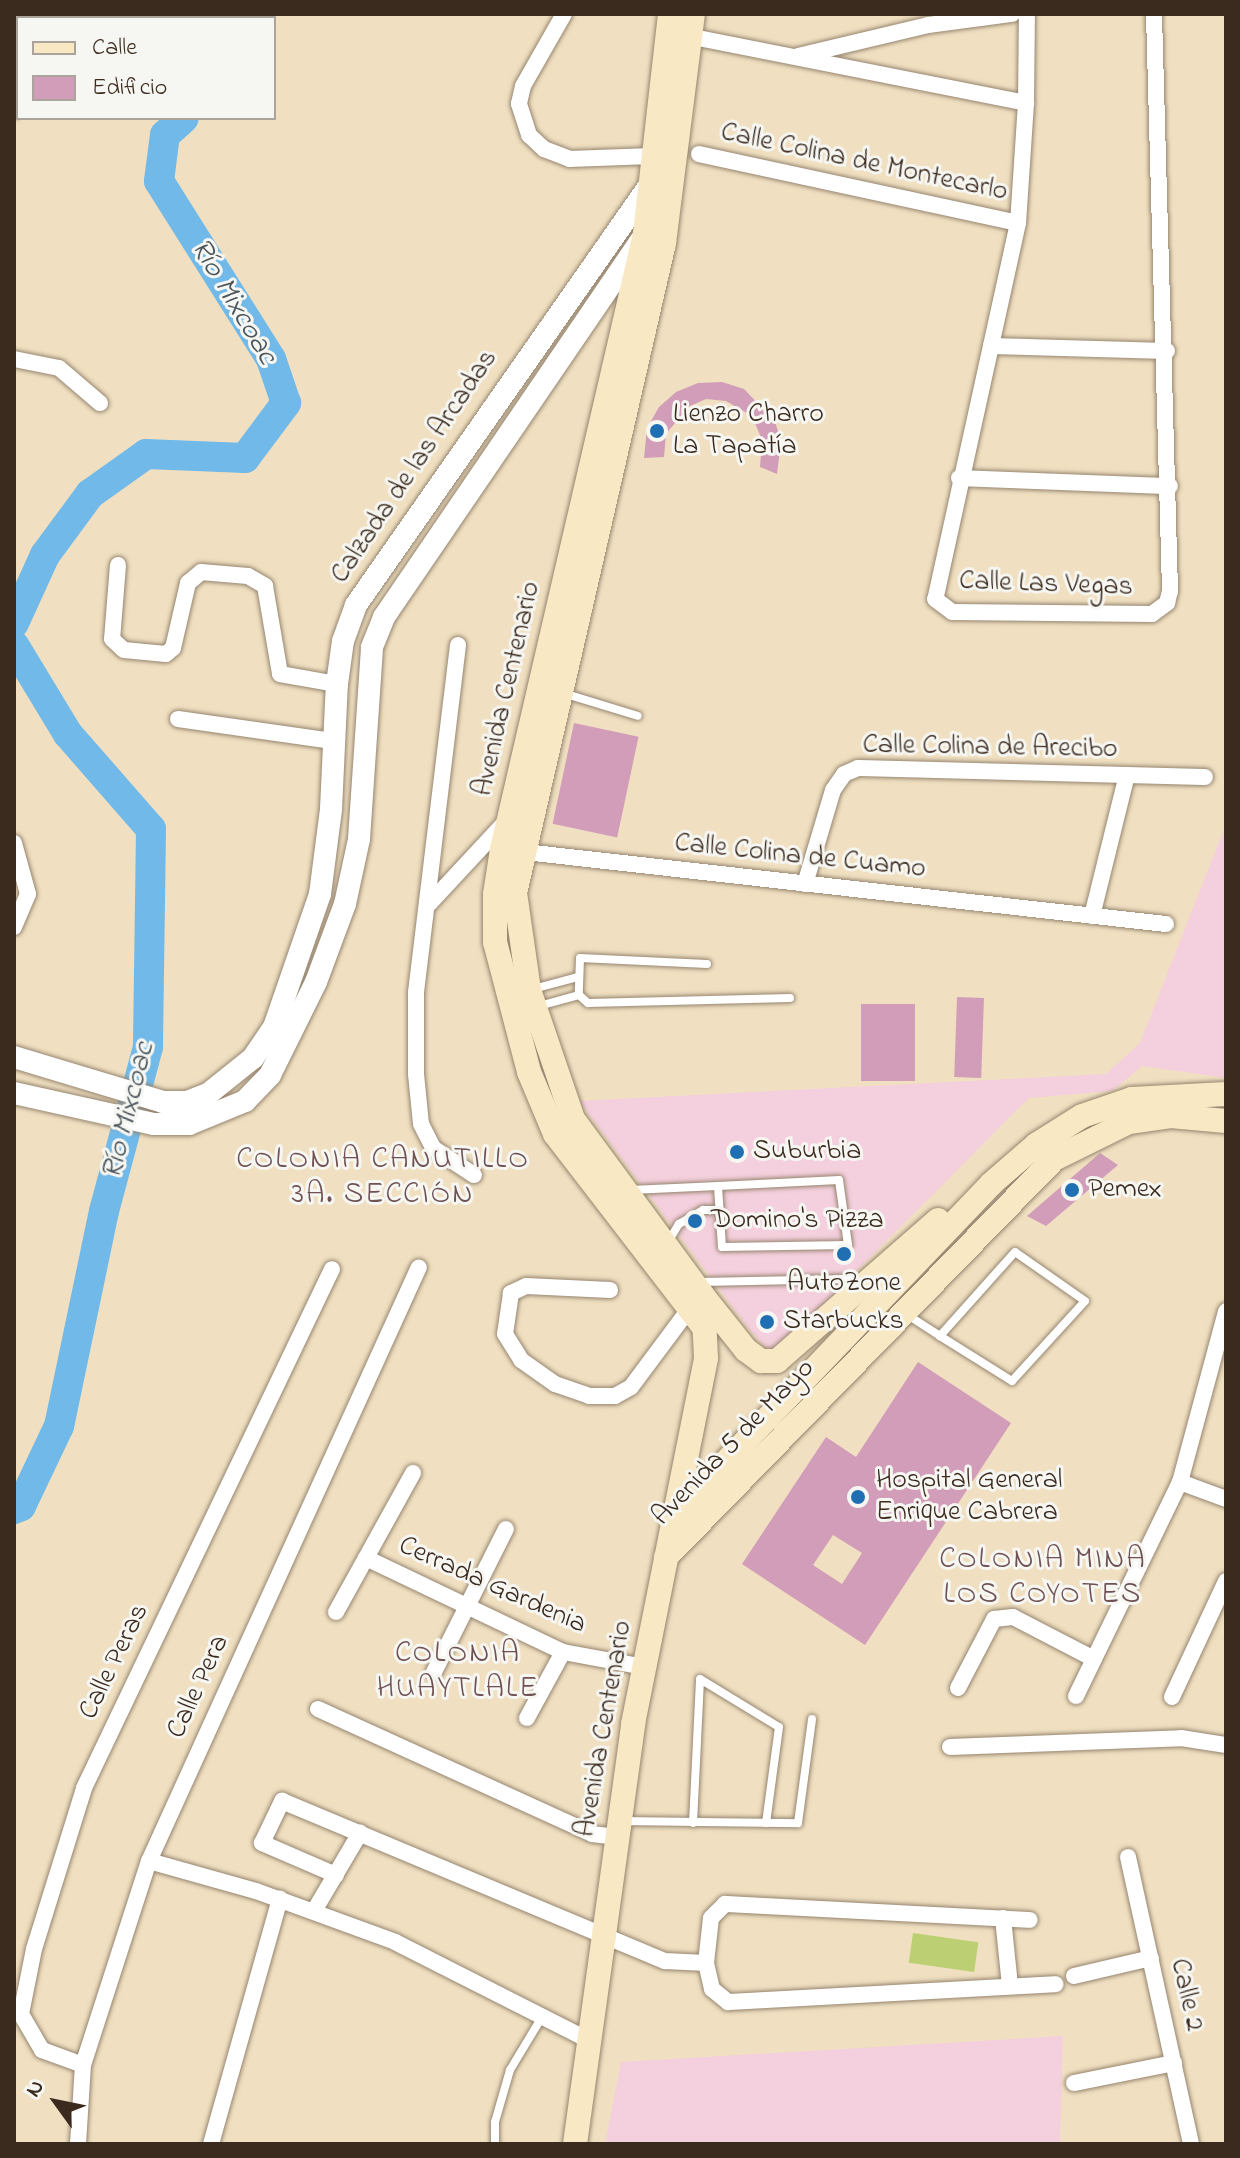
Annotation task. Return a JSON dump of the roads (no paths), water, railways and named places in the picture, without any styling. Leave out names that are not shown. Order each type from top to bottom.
[{"type":"main road","name":"Avenida Centenario","points":[[512,850],[509,817],[550,690],[661,257],[669,200],[662,160],[670,14]]},
{"type":"main road","name":"Avenida Centenario","points":[[575,2144],[618,1829],[644,1667],[706,1358],[696,1295],[668,1243],[573,1119],[495,942],[495,894],[535,798],[550,690],[645,234],[648,182],[662,160],[690,25]]},
{"type":"main road","name":"Avenida Centenario","points":[[521,1002],[555,1134],[696,1295]]},
{"type":"main road","name":"Avenida 5 de Mayo","points":[[675,1515],[991,1184],[1049,1135],[1109,1117],[1157,1096],[1226,1094]]},
{"type":"main road","name":"Avenida 5 de Mayo","points":[[666,1557],[885,1296],[1037,1173],[1109,1117],[1171,1116],[1226,1121]]},
{"type":"main road","points":[[696,1295],[746,1350],[761,1361],[777,1361],[885,1296]]},
{"type":"street","points":[[564,14],[523,86],[519,104],[529,135],[544,149],[570,159],[662,160]]},
{"type":"street","points":[[793,57],[928,25],[1012,14]]},
{"type":"street","name":"Calle Las Vegas","points":[[1027,14],[1026,103],[1018,223],[934,587],[935,599],[952,612],[1160,610],[1170,591],[1167,351],[1154,14]]},
{"type":"street","points":[[690,25],[793,57],[1026,103]]},
{"type":"street","points":[[14,110],[16,86]]},
{"type":"street","name":"Calle Colina de Montecarlo","points":[[699,154],[1018,223]]},
{"type":"street","name":"Calzada de las Arcadas","points":[[22,1061],[163,1102],[187,1102],[232,1080],[274,1027],[320,894],[331,809],[337,684],[343,641],[356,605],[648,182]]},
{"type":"street","name":"Calzada de las Arcadas","points":[[24,1096],[154,1124],[189,1124],[245,1101],[270,1075],[290,1041],[345,904],[359,839],[372,647],[384,617],[669,200]]},
{"type":"street","points":[[991,346],[1167,351]]},
{"type":"street","points":[[14,359],[59,368],[100,403]]},
{"type":"street","points":[[959,478],[1170,486]]},
{"type":"street","points":[[399,539],[423,556]]},
{"type":"street","points":[[118,565],[112,639],[124,650],[166,654],[173,648],[188,583],[201,572],[248,576],[265,586],[280,674],[337,684]]},
{"type":"street","points":[[458,645],[416,993],[421,1124],[433,1148],[474,1175]]},
{"type":"street","points":[[178,719],[332,741]]},
{"type":"street","name":"Calle Colina de Arecibo","points":[[805,884],[833,790],[844,774],[858,768],[1205,777]]},
{"type":"street","points":[[1092,916],[1127,775]]},
{"type":"street","points":[[429,904],[509,817],[535,798]]},
{"type":"street","points":[[14,843],[28,894],[14,927]]},
{"type":"street","name":"Calle Colina de Cuamo","points":[[512,850],[1166,924]]},
{"type":"street","name":"Calle Pera","points":[[78,2144],[83,2065],[149,1861],[419,1267]]},
{"type":"street","name":"Calle Peras","points":[[83,2065],[42,2050],[21,2014],[23,1988],[70,1832],[84,1788],[332,1269]]},
{"type":"street","points":[[610,1290],[526,1286],[511,1293],[505,1334],[521,1360],[555,1384],[589,1396],[615,1396],[631,1387],[696,1295]]},
{"type":"street","points":[[1076,1696],[1180,1482],[1226,1311]]},
{"type":"street","points":[[336,1612],[413,1473]]},
{"type":"street","points":[[1180,1482],[1226,1499]]},
{"type":"street","points":[[434,1672],[506,1529]]},
{"type":"street","name":"Cerrada Gardenia","points":[[366,1558],[563,1652],[644,1667]]},
{"type":"street","points":[[1172,1697],[1226,1581]]},
{"type":"street","points":[[958,1688],[994,1619],[1013,1617],[1094,1659]]},
{"type":"street","points":[[527,1718],[563,1652]]},
{"type":"street","points":[[318,1709],[592,1834],[618,1829]]},
{"type":"street","points":[[950,1747],[1181,1738],[1226,1745]]},
{"type":"street","points":[[336,1875],[262,1843],[282,1801],[665,1961],[706,1963]]},
{"type":"street","points":[[314,1911],[360,1833]]},
{"type":"street","name":"Calle 2","points":[[1128,1857],[1191,2144]]},
{"type":"street","points":[[149,1861],[280,1899],[395,1942],[588,2040]]},
{"type":"street","points":[[211,2144],[280,1899]]},
{"type":"street","points":[[1030,1920],[725,1904],[711,1918],[706,1963],[712,1989],[728,2002],[1056,1984]]},
{"type":"street","points":[[1003,1918],[1010,1986]]},
{"type":"street","points":[[1074,1976],[1151,1958]]},
{"type":"street","points":[[1074,2083],[1174,2063]]},
{"type":"lane","points":[[550,690],[638,716]]},
{"type":"lane","points":[[707,964],[580,958],[579,995],[588,1003],[790,998]]},
{"type":"lane","points":[[521,1002],[578,977]]},
{"type":"lane","points":[[521,1002],[579,995]]},
{"type":"lane","points":[[627,1190],[839,1180],[848,1245],[722,1247],[718,1186]]},
{"type":"lane","points":[[668,1243],[679,1224],[703,1210],[720,1210]]},
{"type":"lane","points":[[696,1295],[885,1296],[940,1336],[1012,1381],[1085,1301],[1015,1252],[940,1336]]},
{"type":"lane","points":[[693,1823],[700,1679],[779,1727],[766,1823]]},
{"type":"lane","points":[[618,1829],[693,1823],[798,1823],[812,1719]]},
{"type":"lane","points":[[495,2144],[496,2113],[510,2070],[542,2017]]},
{"type":"waterway","name":"Río Mixcoac","points":[[14,623],[45,555],[90,494],[146,454],[245,458],[286,403],[271,359],[159,181],[165,135],[182,120]]},
{"type":"waterway","name":"Río Mixcoac","points":[[14,645],[68,734],[151,829],[148,1047],[104,1211],[59,1426],[21,1506],[14,1509]]},
{"type":"place","name":"Lienzo Charro La Tapatía","points":[[657,431]]},
{"type":"place","name":"Suburbia","points":[[737,1152]]},
{"type":"place","name":"Pemex","points":[[1072,1190]]},
{"type":"place","name":"Domino's Pizza","points":[[695,1221]]},
{"type":"place","name":"AutoZone","points":[[844,1254]]},
{"type":"place","name":"Starbucks","points":[[767,1322]]},
{"type":"place","name":"Hospital General Enrique Cabrera","points":[[858,1497]]},
{"type":"district","name":"COLONIA CANUTILLO 3A. SECCIÓN","points":[[383,1177]]},
{"type":"district","name":"COLONIA MINA LOS COYOTES","points":[[1043,1577]]},
{"type":"district","name":"COLONIA HUAYTLALE","points":[[458,1671]]}]
